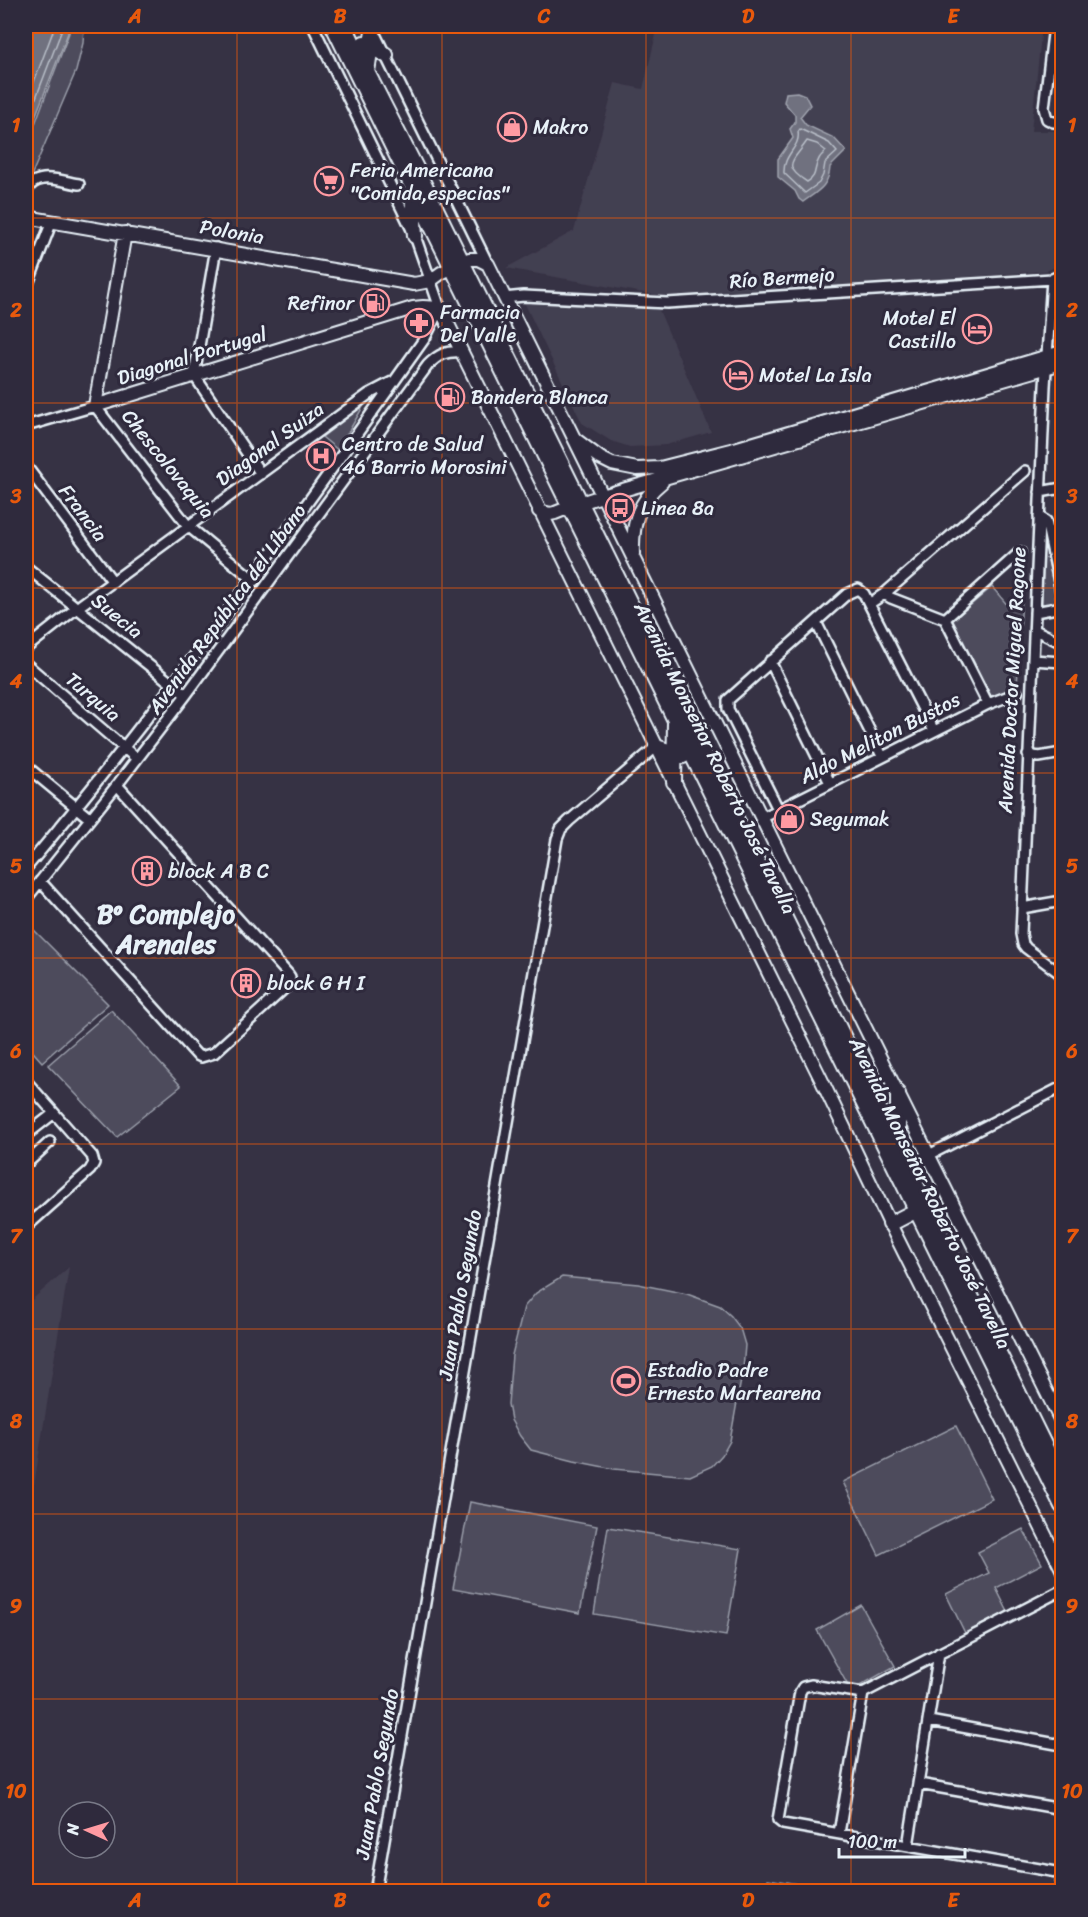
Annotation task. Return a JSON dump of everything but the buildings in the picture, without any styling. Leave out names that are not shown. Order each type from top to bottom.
[{"type":"highway","name":"Avenida Monseñor Roberto José Tavella","points":[[333,26],[411,184],[457,265]]},
{"type":"highway","points":[[367,72],[372,28]]},
{"type":"highway","points":[[347,30],[386,56]]},
{"type":"highway","name":"Avenida Monseñor Roberto José Tavella","points":[[347,30],[457,265],[575,505],[898,1145],[1062,1481]]},
{"type":"highway","points":[[411,184],[415,236]]},
{"type":"highway","name":"Avenida Monseñor Roberto José Tavella","points":[[575,505],[693,759],[1062,1506]]},
{"type":"highway","points":[[674,782],[675,721]]},
{"type":"highway","points":[[656,747],[693,759]]},
{"type":"highway","points":[[898,1094],[898,1145]]},
{"type":"highway","points":[[890,1224],[917,1210]]},
{"type":"main road","name":"Polonia","points":[[26,217],[407,283],[430,282]]},
{"type":"main road","name":"Chescolovaquia","points":[[95,406],[125,233]]},
{"type":"main road","points":[[430,282],[469,259],[478,259],[488,264],[1062,1423]]},
{"type":"main road","name":"Diagonal Portugal","points":[[95,406],[413,308],[440,308]]},
{"type":"main road","points":[[440,308],[538,511],[1062,1569]]},
{"type":"main road","points":[[538,511],[550,514],[602,496],[665,479],[1047,362],[1062,352]]},
{"type":"main road","points":[[573,438],[612,464],[638,469],[660,468],[1047,362],[1062,363]]},
{"type":"main road","points":[[633,558],[632,538],[638,512],[649,493],[665,479]]},
{"type":"main road","points":[[1061,1892],[1062,1883]]},
{"type":"street","points":[[313,26],[415,236],[440,308]]},
{"type":"street","points":[[1054,26],[1044,108],[1045,116],[1058,122]]},
{"type":"street","points":[[372,28],[488,264]]},
{"type":"street","points":[[1050,60],[1062,61]]},
{"type":"street","points":[[26,193],[31,183],[38,179],[79,184]]},
{"type":"street","points":[[26,289],[52,221]]},
{"type":"street","points":[[216,249],[194,375],[261,474]]},
{"type":"street","name":"Río Bermejo","points":[[504,297],[667,303],[1052,279],[1062,275]]},
{"type":"street","name":"Avenida Doctor Miguel Ragone","points":[[1052,279],[1040,492],[1021,934],[1026,948],[1062,975]]},
{"type":"street","name":"Avenida República del Líbano","points":[[26,868],[124,747],[253,579],[425,338],[440,308]]},
{"type":"street","name":"Avenida República del Líbano","points":[[26,899],[186,695],[428,365],[437,355],[447,351],[461,352]]},
{"type":"street","name":"Diagonal Suiza","points":[[26,648],[78,607],[369,394],[395,380]]},
{"type":"street","name":"Diagonal Portugal","points":[[26,426],[95,406]]},
{"type":"street","name":"Chescolovaquia","points":[[95,406],[188,526],[265,588]]},
{"type":"street","name":"Francia","points":[[26,466],[113,582]]},
{"type":"street","points":[[869,604],[884,594],[1025,471]]},
{"type":"street","points":[[1040,492],[1062,488]]},
{"type":"street","points":[[1039,517],[1046,521],[1049,531],[1062,596]]},
{"type":"street","points":[[945,619],[1020,552]]},
{"type":"street","name":"Suecia","points":[[26,567],[186,695]]},
{"type":"street","points":[[778,809],[727,704],[730,696],[847,594],[858,589],[864,594],[934,730]]},
{"type":"street","points":[[884,594],[945,619],[988,704]]},
{"type":"street","points":[[1035,612],[1062,607]]},
{"type":"street","points":[[816,622],[882,756]]},
{"type":"street","points":[[1035,630],[1062,643]]},
{"type":"street","points":[[1033,660],[1062,662]]},
{"type":"street","points":[[770,661],[830,783]]},
{"type":"street","name":"Turquia","points":[[26,664],[137,759]]},
{"type":"street","name":"Aldo Meliton Bustos","points":[[762,818],[934,730],[1017,693]]},
{"type":"street","name":"Juan Pablo Segundo","points":[[375,1892],[558,839],[561,829],[569,821],[656,747]]},
{"type":"street","points":[[1028,755],[1062,753]]},
{"type":"street","points":[[26,766],[89,818]]},
{"type":"street","points":[[40,881],[201,1057],[214,1053],[288,985],[290,981],[288,974],[117,785]]},
{"type":"street","points":[[1022,908],[1062,902]]},
{"type":"street","points":[[26,1082],[92,1156],[94,1163],[90,1170],[26,1227]]},
{"type":"street","points":[[929,1155],[1062,1087]]},
{"type":"street","points":[[26,1135],[53,1114]]},
{"type":"street","points":[[26,1164],[50,1142]]},
{"type":"street","points":[[1062,1590],[863,1693],[811,1685],[803,1687],[800,1692],[778,1811],[778,1820],[783,1824],[1062,1873]]},
{"type":"street","points":[[908,1846],[939,1653]]},
{"type":"street","points":[[839,1833],[863,1693]]},
{"type":"street","points":[[929,1721],[1062,1745]]},
{"type":"street","points":[[919,1784],[1062,1809]]},
{"type":"shaded area","points":[[70,26],[84,26],[83,43],[76,71],[26,188],[26,148]]},
{"type":"shaded area","points":[[658,26],[1042,26],[1031,131],[1062,131],[1062,264],[1046,271],[660,296],[506,268],[574,231],[615,83],[643,89]]},
{"type":"shaded area","points":[[524,302],[659,310],[711,432],[666,445],[630,447],[611,441],[582,423]]},
{"type":"shaded area","points":[[364,405],[338,450],[322,437]]},
{"type":"shaded area","points":[[1046,548],[1056,600],[1054,604],[1041,604],[1043,549]]},
{"type":"shaded area","points":[[992,587],[1009,607],[1022,596],[1017,688],[988,699],[952,626],[953,620]]},
{"type":"shaded area","points":[[28,924],[108,1004],[42,1062],[26,1044],[26,927]]},
{"type":"shaded area","points":[[111,1010],[181,1086],[117,1137],[48,1065]]},
{"type":"shaded area","points":[[69,1267],[26,1535],[26,1305]]},
{"type":"shaded area","name":"Estadio Padre Ernesto Martearena","points":[[562,1277],[638,1284],[687,1294],[720,1306],[731,1316],[740,1328],[745,1345],[743,1369],[730,1441],[712,1466],[690,1476],[614,1469],[531,1450],[511,1420],[508,1404],[512,1355],[524,1307],[536,1293]]},
{"type":"shaded area","points":[[956,1426],[992,1499],[879,1555],[843,1482]]},
{"type":"shaded area","points":[[470,1502],[597,1526],[580,1613],[453,1589]]},
{"type":"shaded area","points":[[608,1527],[741,1549],[726,1636],[594,1614]]},
{"type":"shaded area","points":[[1023,1529],[1042,1564],[996,1588],[1008,1612],[965,1633],[946,1594],[989,1573],[978,1552]]},
{"type":"shaded area","points":[[861,1605],[895,1666],[851,1691],[817,1630]]},
{"type":"shaded area","points":[[768,1879],[839,1891],[765,1891]]},
{"type":"water","points":[[28,26],[68,26],[68,33],[26,140],[26,29]]},
{"type":"water","points":[[797,92],[805,95],[810,105],[800,117],[806,125],[834,138],[846,151],[830,167],[825,184],[803,202],[795,191],[778,177],[778,159],[793,138],[790,129],[795,122],[795,115],[784,102],[786,93]]},
{"type":"place","name":"Makro","points":[[512,127]]},
{"type":"place","name":"Feria Americana \"Comida,especias\"","points":[[329,181]]},
{"type":"place","name":"Refinor","points":[[375,303]]},
{"type":"place","name":"Farmacia Del Valle","points":[[419,323]]},
{"type":"place","name":"Motel El Castillo","points":[[977,329]]},
{"type":"place","name":"Motel La Isla","points":[[738,375]]},
{"type":"place","name":"Bandera Blanca","points":[[450,397]]},
{"type":"place","name":"Centro de Salud 46 Barrio Morosini","points":[[321,456]]},
{"type":"place","name":"Linea 8a","points":[[620,508]]},
{"type":"place","name":"Segumak","points":[[789,819]]},
{"type":"place","name":"block A B C","points":[[147,871]]},
{"type":"place","name":"block G H I","points":[[246,983]]},
{"type":"place","name":"Estadio Padre Ernesto Martearena","points":[[626,1381]]},
{"type":"district","name":"Bº Complejo Arenales","points":[[166,929]]}]
